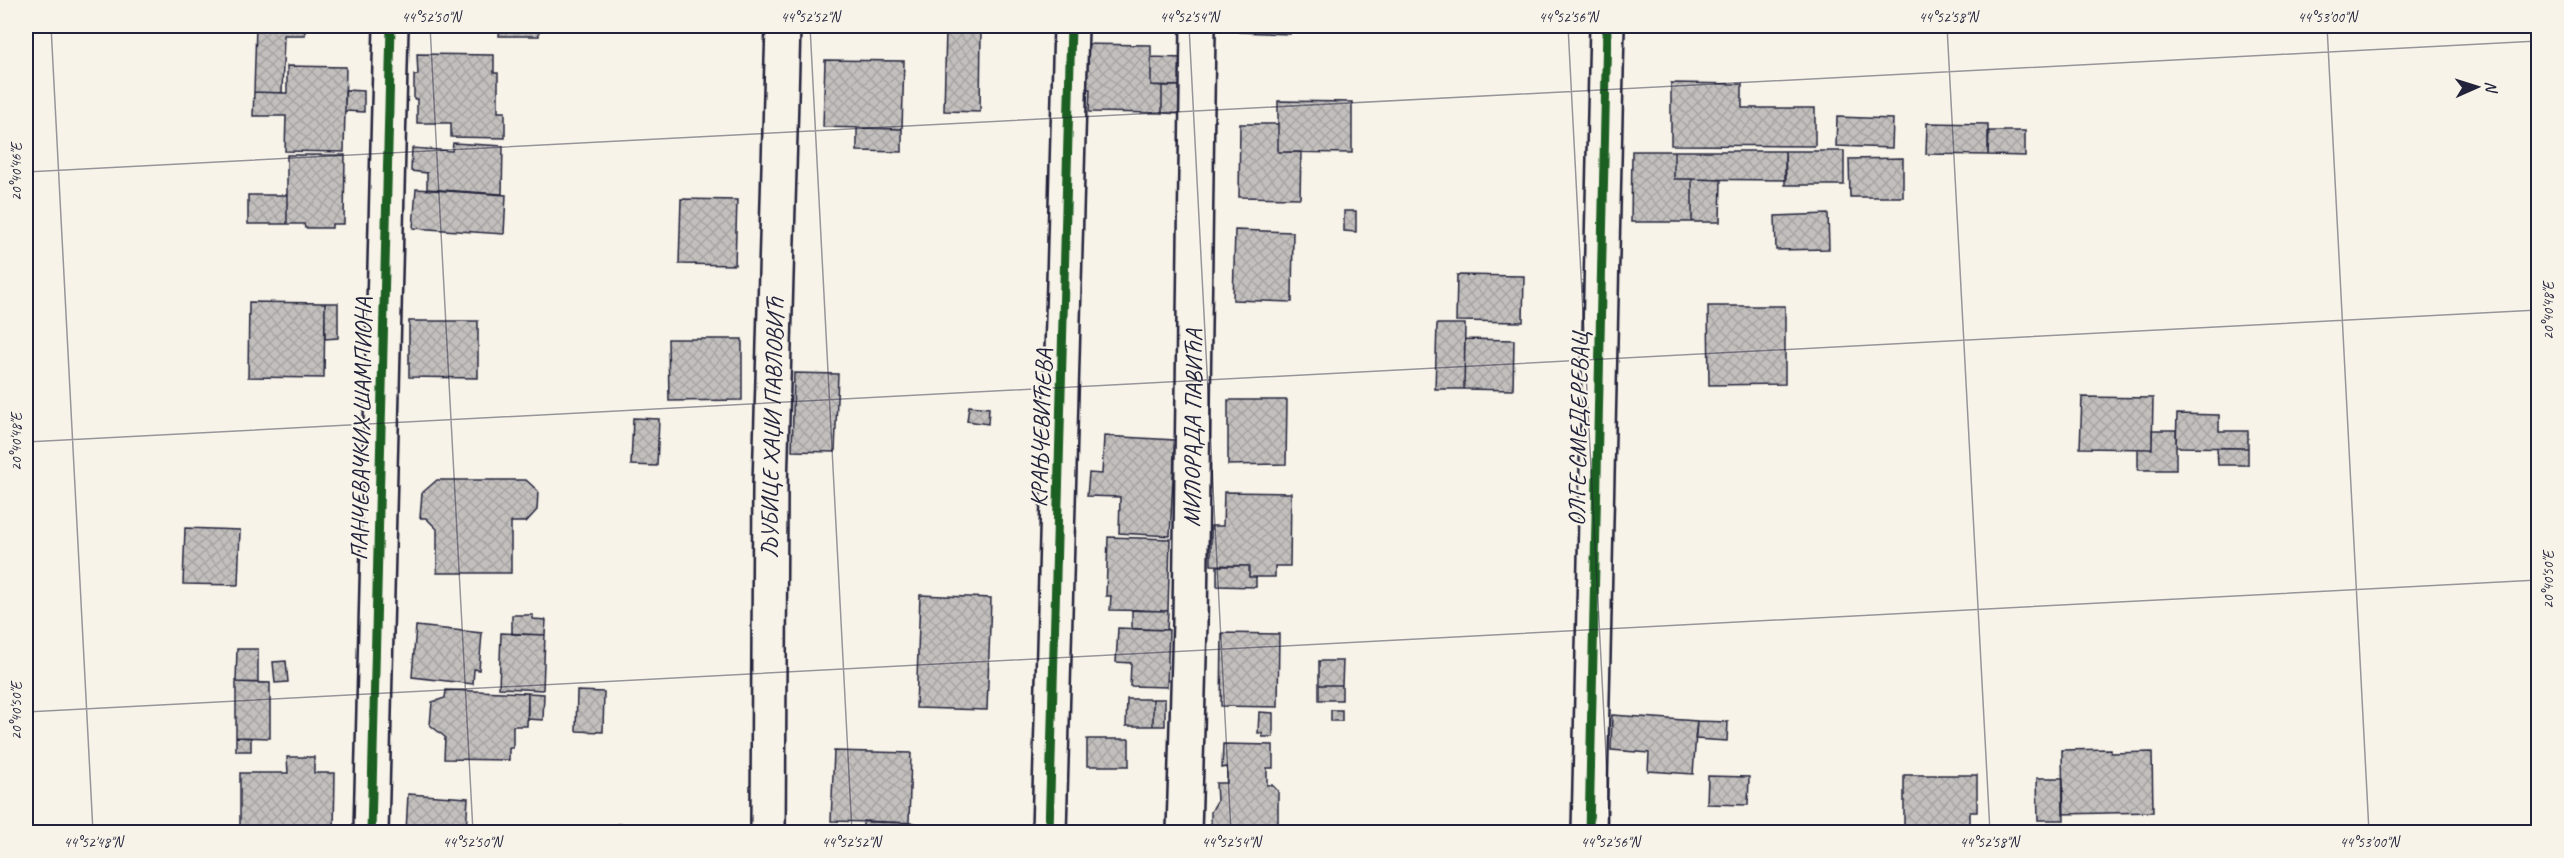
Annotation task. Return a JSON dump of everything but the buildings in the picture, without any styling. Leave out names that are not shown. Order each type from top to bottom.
[{"type":"street","name":"ПАНЧЕВАЧКИХ ШАМПИОНА","points":[[371,832],[391,26]]},
{"type":"street","name":"ЉУБИЦЕ ХАЏИ ПАВЛОВИЋ","points":[[768,832],[770,487],[783,26]]},
{"type":"street","name":"КРАЊЧЕВИЋЕВА","points":[[1049,832],[1071,26]]},
{"type":"street","name":"МИЛОРАДА ПАВИЋА","points":[[1185,832],[1198,26]]},
{"type":"street","name":"ОЛГЕ СМЕДЕРЕВАЦ","points":[[1589,832],[1606,26]]},
{"type":"cycle path","points":[[371,832],[391,26]]},
{"type":"cycle path","points":[[1049,832],[1071,26]]},
{"type":"cycle path","points":[[1589,832],[1607,26]]}]
